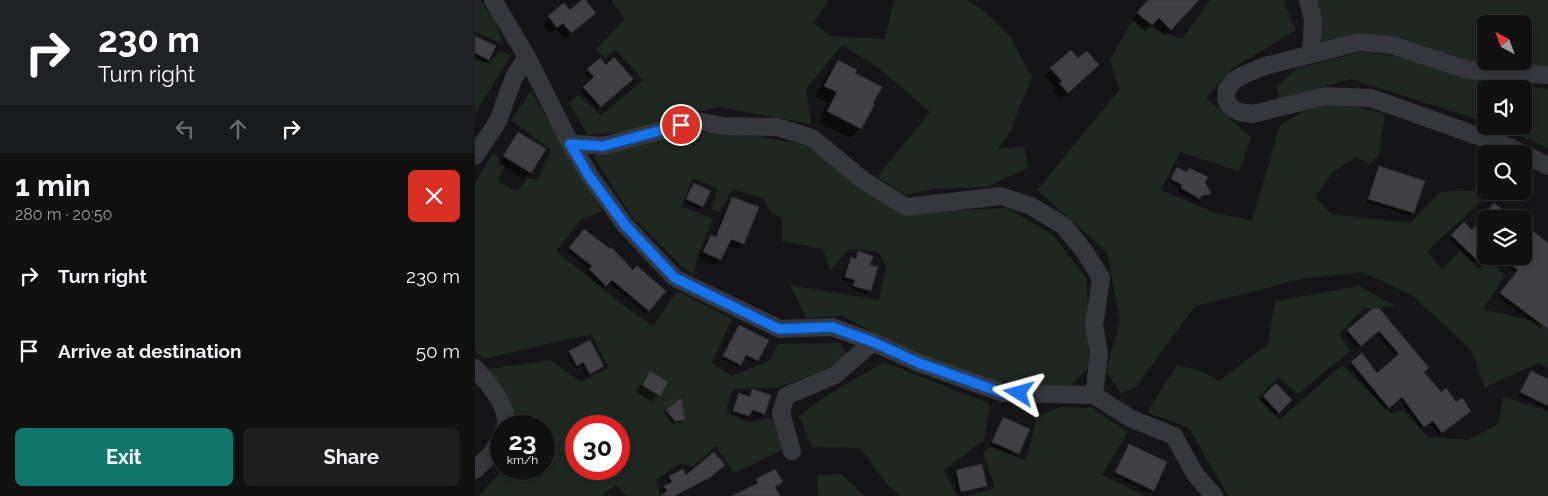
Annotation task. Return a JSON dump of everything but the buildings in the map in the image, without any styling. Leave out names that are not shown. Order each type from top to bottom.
[{"type":"street","points":[[493,0],[527,57],[570,144],[589,176],[625,225],[675,278],[779,329],[832,327],[873,342],[919,363],[1003,393],[1094,395],[1130,418],[1174,436],[1195,474],[1214,496]]},
{"type":"street","points":[[1307,0],[1313,20],[1311,53]]},
{"type":"street","points":[[1503,145],[1371,98],[1325,96],[1253,114],[1239,112],[1230,107],[1225,99],[1227,89],[1233,81],[1265,66],[1359,42],[1393,44],[1468,70],[1548,75]]},
{"type":"street","points":[[475,156],[498,120],[514,77],[527,57]]},
{"type":"street","points":[[570,144],[603,146],[698,121],[723,126],[777,127],[812,138],[863,180],[906,207],[1001,196],[1031,206],[1065,226],[1085,252],[1101,278],[1094,326],[1099,353],[1094,395]]},
{"type":"street","points":[[1532,158],[1548,166]]},
{"type":"street","points":[[793,451],[781,413],[786,396],[835,375],[873,342]]},
{"type":"street","points":[[475,368],[494,391],[506,415]]},
{"type":"street","points":[[475,470],[490,455]]},
{"type":"shaded area","points":[[475,0],[480,0],[495,20],[503,44],[475,32]]},
{"type":"shaded area","points":[[611,0],[829,0],[813,23],[831,36],[885,39],[894,0],[967,0],[984,11],[1010,36],[1032,77],[1009,134],[998,149],[1024,146],[1028,168],[986,187],[933,189],[906,195],[877,177],[930,112],[880,69],[842,45],[806,89],[811,124],[719,107],[623,132],[588,135],[569,103],[578,95],[601,115],[643,80],[616,50],[605,59],[596,49],[625,19]]},
{"type":"shaded area","points":[[1210,0],[1283,0],[1296,30],[1231,69],[1206,98],[1251,137],[1239,171],[1180,152],[1161,190],[1210,211],[1252,221],[1280,125],[1306,110],[1339,102],[1385,114],[1379,155],[1369,164],[1356,157],[1332,173],[1315,197],[1332,214],[1410,223],[1441,192],[1477,190],[1477,200],[1483,200],[1427,251],[1442,269],[1460,251],[1479,269],[1484,265],[1495,265],[1505,276],[1483,309],[1548,325],[1548,368],[1539,363],[1485,387],[1471,350],[1413,296],[1362,272],[1301,279],[1195,306],[1136,387],[1121,394],[1106,371],[1120,321],[1107,252],[1037,190],[1119,90],[1110,60],[1132,21],[1182,39]]},
{"type":"shaded area","points":[[1317,0],[1548,0],[1548,71],[1533,69],[1533,15],[1477,15],[1477,63],[1322,45]]},
{"type":"shaded area","points":[[499,51],[511,55],[475,114],[475,58],[488,64]]},
{"type":"shaded area","points":[[1361,52],[1404,57],[1480,80],[1477,80],[1477,119],[1351,79],[1279,99],[1277,86],[1298,68]]},
{"type":"shaded area","points":[[1532,87],[1548,89],[1548,148],[1518,135],[1532,135]]},
{"type":"shaded area","points":[[531,91],[602,211],[581,220],[556,251],[627,308],[653,326],[677,291],[732,319],[712,363],[731,376],[769,361],[778,344],[841,343],[848,357],[812,375],[776,388],[733,389],[726,411],[748,423],[772,417],[785,449],[734,473],[716,446],[694,466],[679,464],[656,480],[660,496],[627,496],[616,485],[601,496],[479,496],[493,480],[555,480],[555,415],[516,415],[503,398],[488,369],[551,360],[580,382],[609,368],[591,334],[483,359],[475,350],[475,182],[493,153],[505,165],[498,181],[517,192],[528,178],[537,180],[551,150],[511,120]]},
{"type":"shaded area","points":[[689,131],[756,136],[805,145],[900,213],[1007,208],[1053,235],[1087,279],[1089,367],[1071,386],[1000,384],[922,357],[842,316],[806,318],[790,285],[879,300],[886,265],[878,252],[849,249],[830,271],[823,249],[782,241],[782,218],[771,213],[764,199],[733,189],[720,212],[711,209],[718,189],[693,178],[682,206],[713,219],[697,258],[694,275],[683,268],[630,214],[593,156]]},
{"type":"shaded area","points":[[1359,286],[1395,306],[1363,309],[1339,334],[1350,351],[1298,394],[1278,377],[1258,398],[1279,420],[1342,365],[1391,413],[1404,410],[1428,437],[1468,440],[1498,424],[1503,397],[1548,411],[1548,496],[1228,496],[1189,428],[1147,412],[1177,365],[1201,371],[1219,381],[1268,344],[1275,301]]},
{"type":"shaded area","points":[[884,362],[990,404],[984,440],[944,470],[957,496],[900,496],[888,485],[860,448],[812,447],[799,416],[829,394]]},
{"type":"shaded area","points":[[1061,407],[1092,408],[1128,432],[1102,475],[1145,496],[966,496],[995,488],[983,453],[990,447],[1026,460],[1037,416]]},
{"type":"shaded area","points":[[841,474],[865,496],[818,496],[817,475]]},
{"type":"route","points":[[681,125],[603,146],[570,144],[589,176],[625,225],[675,278],[779,329],[832,327],[873,342],[919,363],[1003,393],[1019,393]]}]
